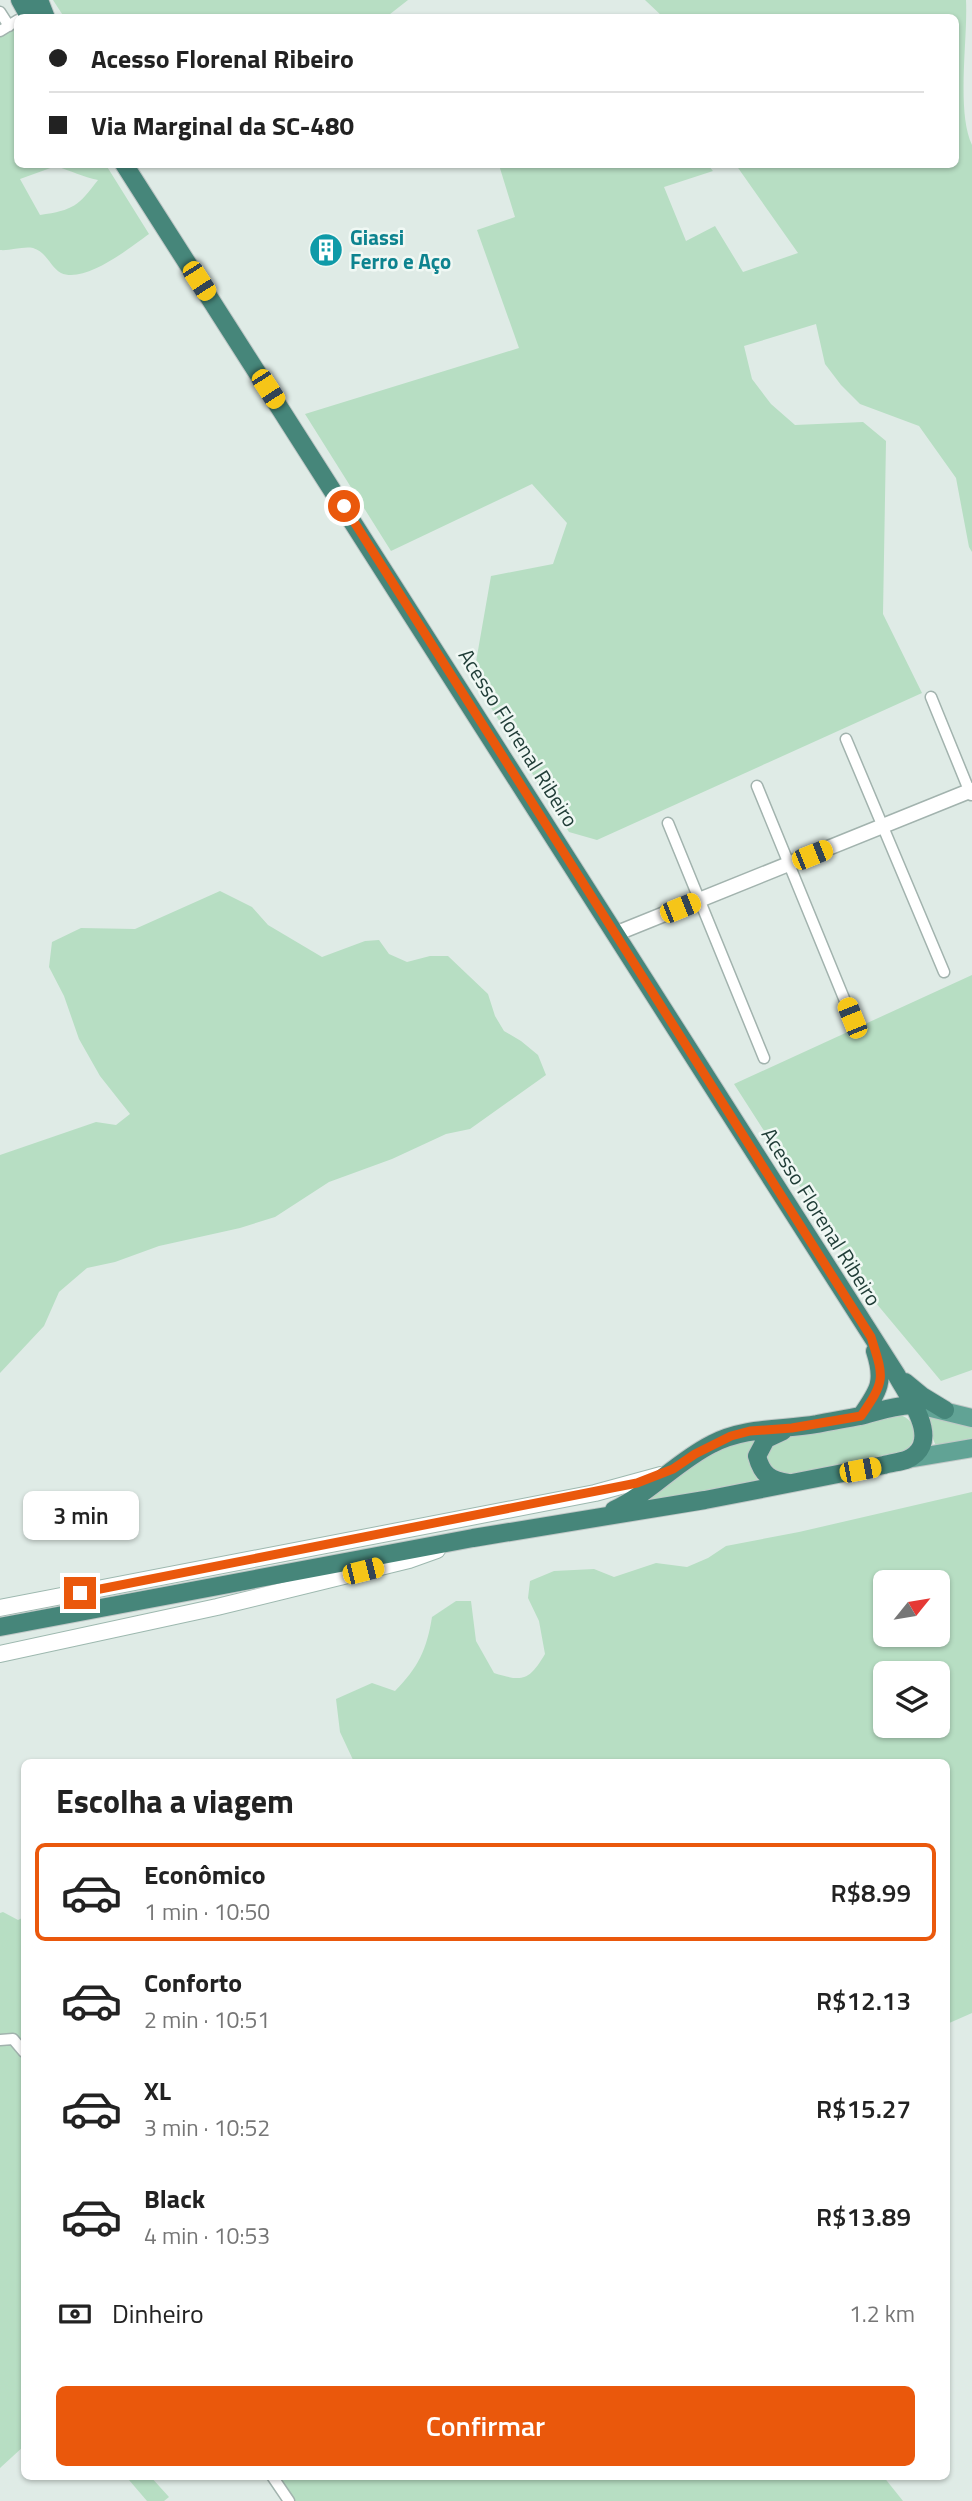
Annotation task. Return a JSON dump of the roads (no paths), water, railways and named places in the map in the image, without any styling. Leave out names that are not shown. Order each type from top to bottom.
[{"type":"highway","name":"Acesso Florenal Ribeiro","points":[[127,168],[896,1374],[922,1422],[925,1437],[923,1445],[908,1459]]},
{"type":"highway","name":"Acesso Florenal Ribeiro","points":[[861,1416],[877,1394],[880,1384],[879,1364],[871,1337]]},
{"type":"highway","points":[[896,1374],[922,1396],[945,1410]]},
{"type":"highway","points":[[595,1519],[630,1503],[695,1454],[731,1436],[861,1416],[891,1406],[912,1405]]},
{"type":"highway","points":[[788,1483],[765,1475],[757,1456],[766,1439],[792,1428]]},
{"type":"highway","points":[[0,1627],[473,1538],[724,1497],[908,1459]]},
{"type":"main road","points":[[912,1405],[945,1410],[972,1418]]},
{"type":"main road","points":[[908,1459],[972,1448]]},
{"type":"main road","points":[[0,1608],[595,1493],[654,1478],[673,1469]]},
{"type":"main road","points":[[0,1654],[217,1607],[409,1560],[473,1538]]},
{"type":"street","points":[[615,934],[971,793],[931,697]]},
{"type":"street","points":[[846,739],[944,972]]},
{"type":"street","points":[[757,786],[852,1018]]},
{"type":"street","points":[[668,823],[764,1058]]},
{"type":"street","points":[[0,2040],[13,2039],[21,2048]]},
{"type":"street","points":[[275,2480],[289,2501]]},
{"type":"place","name":"Giassi Ferro e Aço","points":[[326,250]]}]
